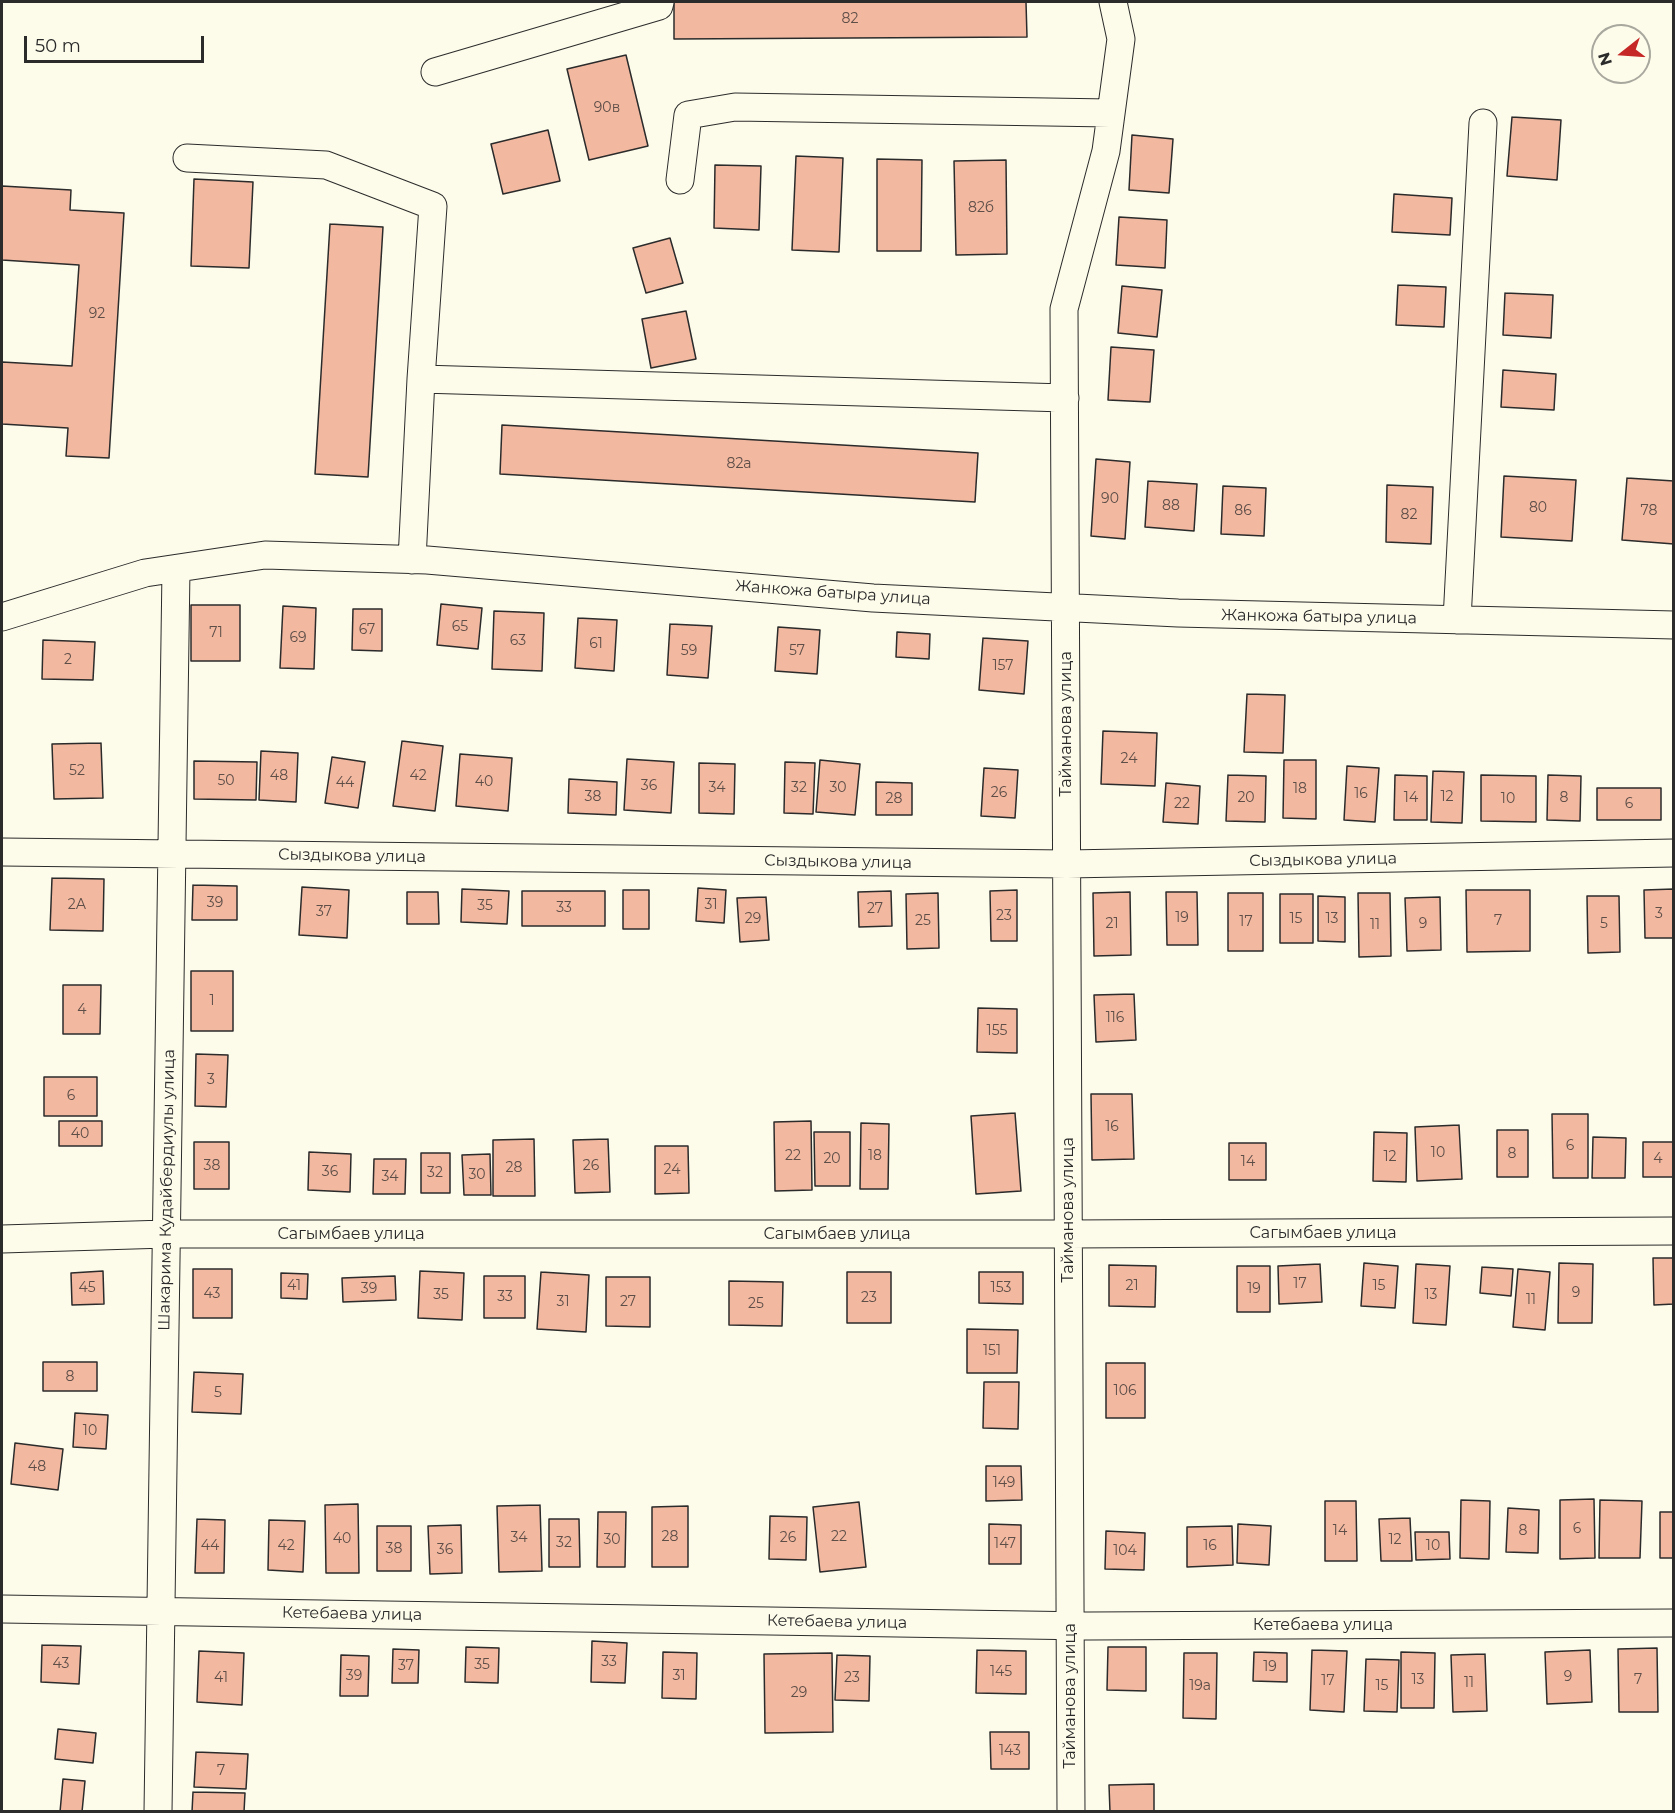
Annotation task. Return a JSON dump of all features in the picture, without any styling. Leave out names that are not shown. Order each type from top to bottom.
[{"type":"street","points":[[435,72],[659,6],[660,2]]},
{"type":"street","name":"Тайманова улица","points":[[1071,1812],[1064,309],[1106,151],[1121,39],[1113,2]]},
{"type":"street","points":[[680,180],[688,115],[735,107],[1110,113]]},
{"type":"street","points":[[1457,620],[1483,123]]},
{"type":"street","points":[[187,158],[326,165],[433,206],[412,560]]},
{"type":"street","points":[[422,379],[1065,398]]},
{"type":"street","name":"Жанкожа батыра улица","points":[[2,618],[146,573],[265,555],[412,560],[873,598],[1066,608],[1178,613],[1674,624]]},
{"type":"street","name":"Шакарима Кудайбердиулы улица","points":[[158,1812],[176,569]]},
{"type":"street","name":"Сыздыкова улица","points":[[2,852],[1067,864],[1674,853]]},
{"type":"street","name":"Сагымбаев улица","points":[[2,1239],[166,1234],[1674,1231]]},
{"type":"street","name":"Кетебаева улица","points":[[2,1609],[1070,1626],[1674,1623]]},
{"type":"building","points":[[674,2],[1026,2],[1027,37],[674,39]]},
{"type":"building","points":[[626,55],[648,146],[589,160],[567,69]]},
{"type":"building","points":[[1512,117],[1561,120],[1557,180],[1507,176]]},
{"type":"building","points":[[548,130],[560,181],[503,194],[491,144]]},
{"type":"building","points":[[1132,135],[1173,139],[1169,193],[1129,190]]},
{"type":"building","points":[[796,156],[843,158],[839,252],[792,250]]},
{"type":"building","points":[[877,159],[922,160],[921,251],[877,251]]},
{"type":"building","points":[[1006,160],[1007,254],[956,255],[954,161]]},
{"type":"building","points":[[715,165],[761,166],[759,230],[714,228]]},
{"type":"building","points":[[194,179],[253,182],[249,268],[191,266]]},
{"type":"building","points":[[2,186],[71,190],[70,210],[124,213],[109,458],[66,456],[68,428],[2,424],[2,362],[72,366],[79,265],[2,260]]},
{"type":"building","points":[[1394,194],[1452,198],[1450,235],[1392,232]]},
{"type":"building","points":[[1119,217],[1167,220],[1165,268],[1116,265]]},
{"type":"building","points":[[330,224],[383,227],[368,477],[315,474]]},
{"type":"building","points":[[670,238],[683,283],[646,293],[633,248]]},
{"type":"building","points":[[1398,285],[1446,287],[1444,327],[1396,325]]},
{"type":"building","points":[[1122,286],[1162,290],[1157,337],[1118,333]]},
{"type":"building","points":[[1505,293],[1553,295],[1551,338],[1503,335]]},
{"type":"building","points":[[686,311],[696,359],[651,368],[642,319]]},
{"type":"building","points":[[1111,347],[1154,350],[1150,402],[1108,400]]},
{"type":"building","points":[[1503,370],[1556,374],[1554,410],[1501,407]]},
{"type":"building","points":[[502,425],[978,453],[975,502],[500,474]]},
{"type":"building","points":[[1096,459],[1130,462],[1125,539],[1091,536]]},
{"type":"building","points":[[1504,476],[1576,480],[1572,541],[1501,537]]},
{"type":"building","points":[[1627,478],[1674,481],[1674,544],[1622,540]]},
{"type":"building","points":[[1148,481],[1197,484],[1194,531],[1145,527]]},
{"type":"building","points":[[1387,485],[1433,487],[1431,544],[1386,542]]},
{"type":"building","points":[[1223,486],[1266,488],[1264,536],[1221,534]]},
{"type":"building","points":[[441,604],[482,608],[478,649],[437,645]]},
{"type":"building","points":[[191,605],[240,605],[240,661],[191,661]]},
{"type":"building","points":[[283,606],[316,608],[314,669],[280,668]]},
{"type":"building","points":[[353,609],[382,609],[382,651],[352,650]]},
{"type":"building","points":[[494,611],[544,613],[542,671],[492,669]]},
{"type":"building","points":[[578,618],[617,620],[614,671],[575,668]]},
{"type":"building","points":[[670,624],[712,626],[708,678],[667,675]]},
{"type":"building","points":[[778,627],[820,630],[817,674],[775,671]]},
{"type":"building","points":[[897,632],[930,634],[929,659],[896,657]]},
{"type":"building","points":[[983,638],[1028,641],[1024,694],[979,690]]},
{"type":"building","points":[[43,640],[95,642],[93,680],[42,679]]},
{"type":"building","points":[[1247,694],[1285,695],[1283,753],[1244,752]]},
{"type":"building","points":[[1103,731],[1157,733],[1155,786],[1101,784]]},
{"type":"building","points":[[402,741],[443,746],[435,811],[393,806]]},
{"type":"building","points":[[101,743],[103,798],[54,799],[52,744]]},
{"type":"building","points":[[261,751],[298,753],[296,802],[259,800]]},
{"type":"building","points":[[460,754],[512,758],[508,811],[456,806]]},
{"type":"building","points":[[332,757],[365,762],[358,808],[325,803]]},
{"type":"building","points":[[627,759],[674,762],[671,813],[624,810]]},
{"type":"building","points":[[820,760],[860,764],[855,815],[816,812]]},
{"type":"building","points":[[1284,760],[1316,760],[1316,819],[1283,818]]},
{"type":"building","points":[[194,761],[257,762],[256,800],[194,799]]},
{"type":"building","points":[[785,762],[815,763],[813,814],[784,813]]},
{"type":"building","points":[[699,763],[735,764],[734,814],[699,813]]},
{"type":"building","points":[[1347,766],[1379,768],[1375,822],[1344,820]]},
{"type":"building","points":[[984,768],[1018,770],[1015,818],[981,816]]},
{"type":"building","points":[[1433,771],[1464,772],[1462,823],[1431,822]]},
{"type":"building","points":[[1228,775],[1266,776],[1265,822],[1226,821]]},
{"type":"building","points":[[1395,775],[1427,776],[1427,820],[1394,820]]},
{"type":"building","points":[[1481,775],[1536,776],[1536,822],[1481,821]]},
{"type":"building","points":[[1548,775],[1581,776],[1580,821],[1547,820]]},
{"type":"building","points":[[569,779],[617,782],[616,815],[568,813]]},
{"type":"building","points":[[876,782],[912,783],[912,815],[876,815]]},
{"type":"building","points":[[1166,783],[1200,786],[1198,824],[1163,822]]},
{"type":"building","points":[[1597,788],[1661,788],[1661,820],[1597,820]]},
{"type":"building","points":[[52,878],[104,879],[103,931],[50,930]]},
{"type":"building","points":[[193,885],[237,886],[237,920],[192,920]]},
{"type":"building","points":[[302,887],[349,890],[347,938],[299,935]]},
{"type":"building","points":[[698,888],[726,890],[724,923],[696,921]]},
{"type":"building","points":[[462,889],[509,891],[507,924],[461,922]]},
{"type":"building","points":[[1674,889],[1674,938],[1645,938],[1644,890]]},
{"type":"building","points":[[623,890],[649,890],[649,929],[623,929]]},
{"type":"building","points":[[1017,890],[1017,941],[991,941],[990,891]]},
{"type":"building","points":[[1466,890],[1530,890],[1530,951],[1467,952]]},
{"type":"building","points":[[522,891],[605,891],[605,926],[522,926]]},
{"type":"building","points":[[891,891],[892,926],[859,927],[858,892]]},
{"type":"building","points":[[407,892],[438,892],[439,924],[407,924]]},
{"type":"building","points":[[1130,892],[1131,955],[1094,956],[1093,893]]},
{"type":"building","points":[[1166,892],[1197,892],[1198,945],[1167,945]]},
{"type":"building","points":[[938,893],[939,948],[907,949],[906,894]]},
{"type":"building","points":[[1228,893],[1263,893],[1263,951],[1228,951]]},
{"type":"building","points":[[1358,893],[1390,893],[1391,956],[1359,957]]},
{"type":"building","points":[[1280,894],[1313,894],[1313,943],[1280,943]]},
{"type":"building","points":[[1318,896],[1345,897],[1345,942],[1318,941]]},
{"type":"building","points":[[1587,896],[1619,896],[1620,952],[1588,953]]},
{"type":"building","points":[[766,897],[769,940],[740,942],[737,898]]},
{"type":"building","points":[[1440,897],[1441,950],[1407,951],[1405,898]]},
{"type":"building","points":[[191,971],[233,971],[233,1031],[191,1031]]},
{"type":"building","points":[[63,985],[101,985],[100,1034],[63,1034]]},
{"type":"building","points":[[1134,994],[1136,1040],[1096,1042],[1094,995]]},
{"type":"building","points":[[978,1008],[1017,1009],[1017,1053],[977,1052]]},
{"type":"building","points":[[196,1054],[228,1055],[226,1107],[195,1106]]},
{"type":"building","points":[[44,1077],[97,1077],[97,1116],[44,1116]]},
{"type":"building","points":[[1091,1094],[1132,1094],[1134,1159],[1092,1160]]},
{"type":"building","points":[[1015,1113],[1021,1191],[976,1194],[971,1116]]},
{"type":"building","points":[[1552,1114],[1588,1114],[1588,1178],[1553,1178]]},
{"type":"building","points":[[59,1121],[102,1121],[102,1146],[59,1146]]},
{"type":"building","points":[[811,1121],[812,1190],[775,1191],[774,1122]]},
{"type":"building","points":[[861,1123],[889,1124],[888,1189],[860,1189]]},
{"type":"building","points":[[1459,1125],[1462,1179],[1417,1181],[1415,1127]]},
{"type":"building","points":[[1497,1130],[1528,1130],[1528,1177],[1497,1177]]},
{"type":"building","points":[[814,1132],[850,1132],[850,1186],[815,1186]]},
{"type":"building","points":[[1374,1132],[1407,1133],[1406,1182],[1373,1181]]},
{"type":"building","points":[[1593,1137],[1626,1138],[1625,1178],[1592,1178]]},
{"type":"building","points":[[534,1139],[535,1196],[493,1196],[493,1140]]},
{"type":"building","points":[[608,1139],[610,1192],[575,1193],[573,1140]]},
{"type":"building","points":[[194,1142],[229,1142],[229,1189],[194,1189]]},
{"type":"building","points":[[1643,1142],[1674,1142],[1674,1177],[1643,1177]]},
{"type":"building","points":[[1229,1143],[1266,1143],[1266,1180],[1229,1180]]},
{"type":"building","points":[[655,1146],[688,1146],[689,1193],[655,1194]]},
{"type":"building","points":[[309,1152],[351,1154],[350,1192],[308,1190]]},
{"type":"building","points":[[421,1153],[450,1153],[450,1193],[421,1193]]},
{"type":"building","points":[[490,1154],[491,1195],[464,1195],[462,1155]]},
{"type":"building","points":[[374,1159],[406,1159],[405,1194],[373,1194]]},
{"type":"building","points":[[1653,1258],[1674,1258],[1674,1304],[1654,1305]]},
{"type":"building","points":[[1364,1263],[1398,1266],[1395,1308],[1361,1306]]},
{"type":"building","points":[[1559,1263],[1593,1264],[1592,1323],[1558,1323]]},
{"type":"building","points":[[1320,1264],[1322,1302],[1279,1304],[1278,1266]]},
{"type":"building","points":[[1416,1264],[1450,1266],[1446,1325],[1413,1323]]},
{"type":"building","points":[[1109,1265],[1156,1266],[1155,1307],[1109,1306]]},
{"type":"building","points":[[1237,1266],[1270,1266],[1270,1312],[1237,1312]]},
{"type":"building","points":[[1482,1267],[1513,1269],[1511,1296],[1480,1293]]},
{"type":"building","points":[[193,1269],[232,1269],[232,1318],[193,1318]]},
{"type":"building","points":[[1518,1269],[1550,1272],[1545,1330],[1513,1327]]},
{"type":"building","points":[[103,1271],[104,1304],[72,1305],[71,1273]]},
{"type":"building","points":[[420,1271],[464,1273],[462,1320],[418,1318]]},
{"type":"building","points":[[541,1272],[589,1275],[586,1332],[537,1329]]},
{"type":"building","points":[[847,1272],[891,1272],[891,1323],[847,1323]]},
{"type":"building","points":[[979,1272],[1023,1272],[1023,1304],[979,1303]]},
{"type":"building","points":[[281,1273],[308,1274],[307,1299],[281,1298]]},
{"type":"building","points":[[395,1276],[396,1300],[343,1302],[342,1278]]},
{"type":"building","points":[[484,1276],[525,1276],[525,1318],[484,1318]]},
{"type":"building","points":[[606,1277],[650,1277],[650,1327],[606,1326]]},
{"type":"building","points":[[729,1281],[783,1282],[782,1326],[729,1325]]},
{"type":"building","points":[[967,1329],[1018,1330],[1017,1373],[967,1373]]},
{"type":"building","points":[[43,1362],[97,1362],[97,1391],[43,1391]]},
{"type":"building","points":[[1106,1363],[1145,1363],[1145,1418],[1106,1418]]},
{"type":"building","points":[[194,1372],[243,1374],[241,1414],[192,1412]]},
{"type":"building","points":[[984,1382],[1019,1382],[1018,1429],[983,1428]]},
{"type":"building","points":[[75,1413],[108,1415],[106,1449],[73,1447]]},
{"type":"building","points":[[15,1443],[63,1449],[58,1490],[11,1484]]},
{"type":"building","points":[[986,1466],[1021,1466],[1022,1500],[986,1501]]},
{"type":"building","points":[[1594,1499],[1595,1558],[1560,1559],[1560,1500]]},
{"type":"building","points":[[1461,1500],[1490,1501],[1489,1559],[1460,1558]]},
{"type":"building","points":[[1600,1500],[1642,1501],[1640,1558],[1599,1558]]},
{"type":"building","points":[[1325,1501],[1356,1501],[1357,1561],[1325,1561]]},
{"type":"building","points":[[859,1502],[866,1567],[820,1572],[813,1507]]},
{"type":"building","points":[[358,1504],[359,1573],[326,1573],[325,1505]]},
{"type":"building","points":[[540,1505],[542,1571],[499,1572],[497,1506]]},
{"type":"building","points":[[688,1506],[688,1567],[652,1567],[652,1507]]},
{"type":"building","points":[[1508,1508],[1539,1510],[1538,1553],[1506,1552]]},
{"type":"building","points":[[598,1512],[626,1512],[625,1567],[597,1567]]},
{"type":"building","points":[[1660,1512],[1674,1512],[1674,1558],[1660,1558]]},
{"type":"building","points":[[770,1516],[807,1517],[806,1560],[769,1559]]},
{"type":"building","points":[[1410,1518],[1412,1561],[1381,1561],[1379,1519]]},
{"type":"building","points":[[197,1519],[225,1520],[224,1573],[195,1573]]},
{"type":"building","points":[[549,1519],[579,1519],[580,1567],[549,1567]]},
{"type":"building","points":[[269,1520],[305,1521],[303,1572],[268,1570]]},
{"type":"building","points":[[989,1524],[1021,1525],[1021,1564],[989,1564]]},
{"type":"building","points":[[1238,1524],[1271,1526],[1269,1565],[1237,1563]]},
{"type":"building","points":[[461,1525],[462,1573],[430,1574],[428,1526]]},
{"type":"building","points":[[377,1526],[411,1526],[411,1571],[377,1571]]},
{"type":"building","points":[[1232,1526],[1233,1565],[1187,1567],[1187,1527]]},
{"type":"building","points":[[1106,1531],[1145,1533],[1144,1570],[1105,1569]]},
{"type":"building","points":[[1415,1532],[1449,1532],[1450,1559],[1416,1560]]},
{"type":"building","points":[[592,1641],[627,1643],[625,1683],[591,1682]]},
{"type":"building","points":[[42,1645],[81,1646],[79,1684],[41,1682]]},
{"type":"building","points":[[466,1647],[499,1648],[498,1683],[465,1682]]},
{"type":"building","points":[[1108,1647],[1146,1647],[1146,1691],[1107,1690]]},
{"type":"building","points":[[1657,1648],[1658,1712],[1619,1712],[1618,1649]]},
{"type":"building","points":[[393,1649],[419,1650],[418,1683],[392,1683]]},
{"type":"building","points":[[977,1650],[1026,1651],[1026,1694],[976,1693]]},
{"type":"building","points":[[1312,1650],[1347,1651],[1344,1712],[1310,1710]]},
{"type":"building","points":[[1590,1650],[1592,1702],[1547,1704],[1545,1652]]},
{"type":"building","points":[[199,1651],[244,1653],[242,1705],[197,1702]]},
{"type":"building","points":[[663,1652],[697,1653],[696,1699],[662,1698]]},
{"type":"building","points":[[1254,1652],[1287,1653],[1287,1682],[1253,1681]]},
{"type":"building","points":[[1401,1652],[1435,1653],[1434,1708],[1401,1708]]},
{"type":"building","points":[[832,1653],[833,1732],[765,1733],[764,1654]]},
{"type":"building","points":[[1184,1653],[1217,1653],[1216,1719],[1183,1718]]},
{"type":"building","points":[[1485,1654],[1487,1711],[1453,1712],[1451,1655]]},
{"type":"building","points":[[341,1655],[369,1656],[368,1696],[340,1696]]},
{"type":"building","points":[[837,1655],[870,1656],[869,1701],[835,1700]]},
{"type":"building","points":[[1366,1659],[1399,1660],[1397,1712],[1364,1711]]},
{"type":"building","points":[[58,1729],[96,1733],[93,1763],[55,1759]]},
{"type":"building","points":[[990,1732],[1029,1732],[1029,1769],[991,1769]]},
{"type":"building","points":[[196,1752],[248,1754],[246,1789],[194,1787]]},
{"type":"building","points":[[63,1779],[85,1781],[82,1812],[60,1812]]},
{"type":"building","points":[[1154,1784],[1154,1812],[1110,1812],[1109,1785]]},
{"type":"building","points":[[193,1792],[245,1793],[244,1812],[192,1812]]}]
